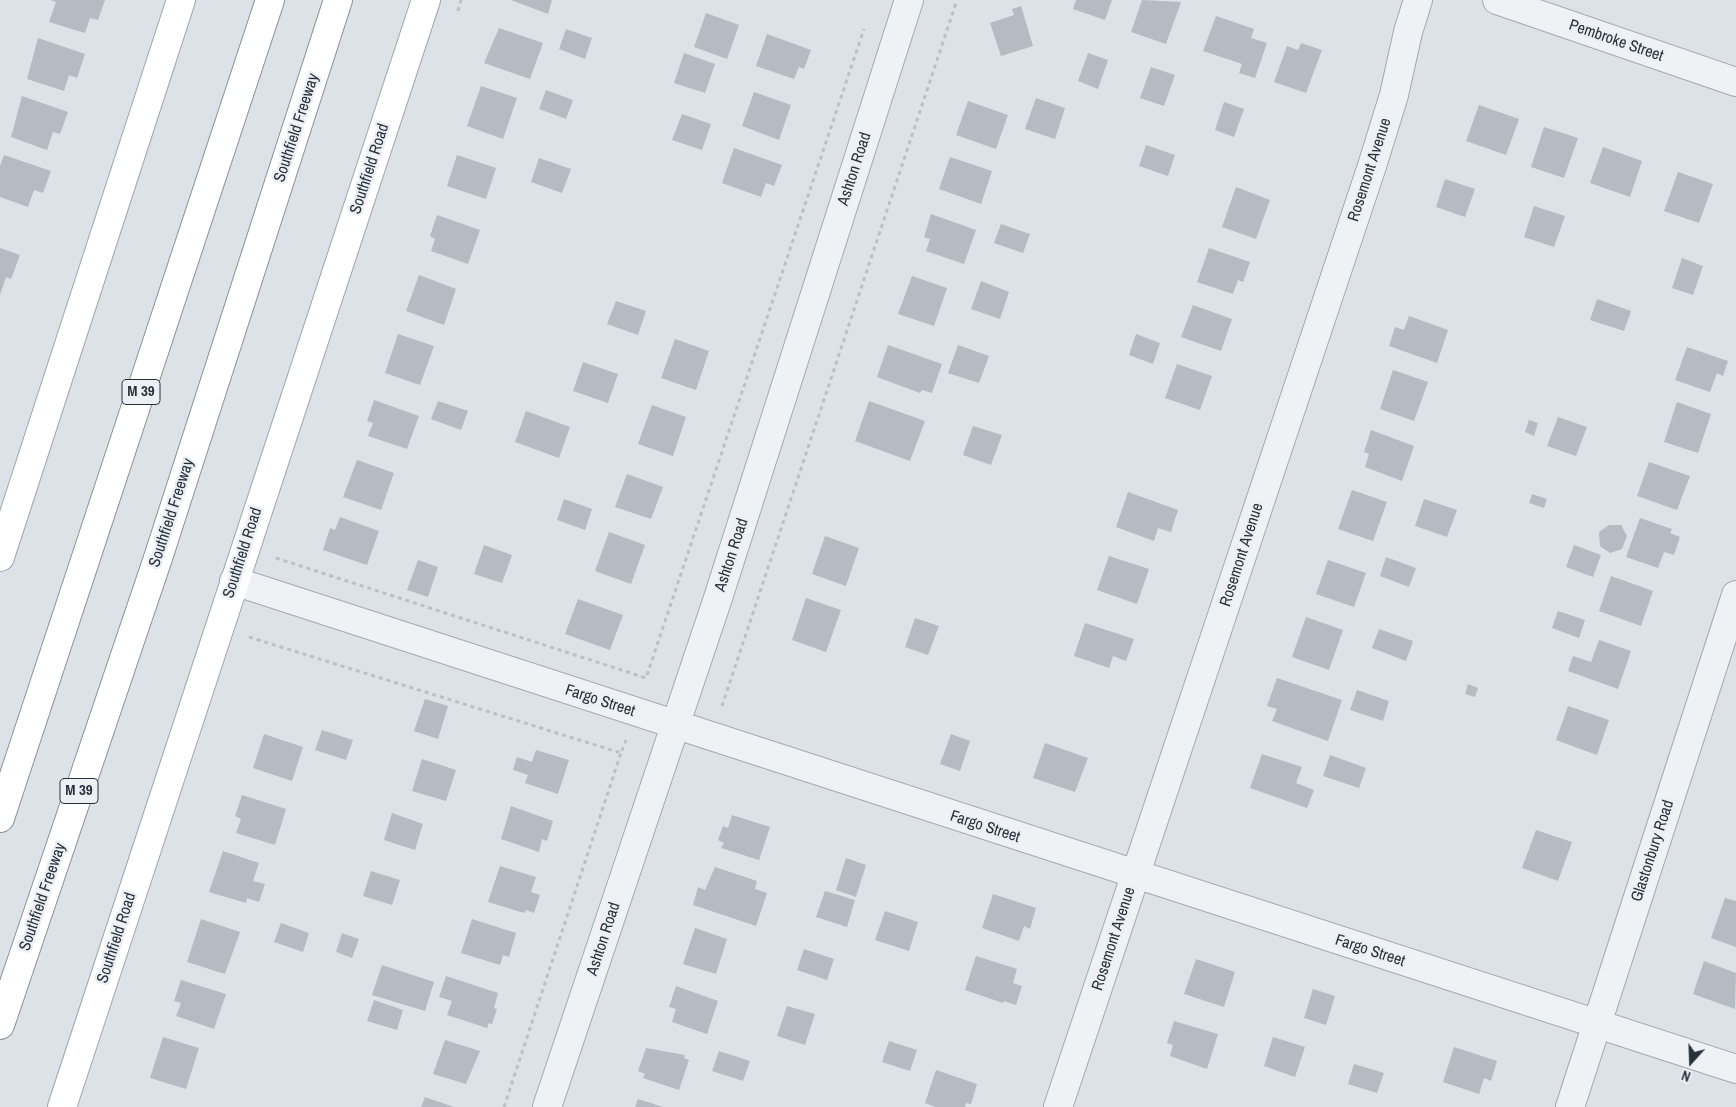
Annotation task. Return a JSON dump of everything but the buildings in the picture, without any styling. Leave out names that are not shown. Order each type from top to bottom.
[{"type":"main road","points":[[0,557],[8,508],[181,0]]},
{"type":"main road","name":"M 39","points":[[0,818],[270,0]]},
{"type":"main road","name":"Southfield Freeway","points":[[0,1024],[161,548],[338,0]]},
{"type":"main road","name":"Southfield Road","points":[[62,1107],[426,0]]},
{"type":"main road","points":[[0,808],[15,772]]},
{"type":"street","name":"Ashton Road","points":[[547,1107],[675,725],[909,0]]},
{"type":"street","name":"Rosemont Avenue","points":[[1058,1107],[1372,166],[1394,95],[1408,32],[1418,0]]},
{"type":"street","name":"Pembroke Street","points":[[1497,0],[1736,82]]},
{"type":"street","name":"Fargo Street","points":[[234,581],[1736,1070]]},
{"type":"street","name":"Glastonbury Road","points":[[1570,1107],[1736,594]]},
{"type":"path","points":[[721,710],[957,0]]},
{"type":"path","points":[[274,557],[646,678],[865,28]]},
{"type":"path","points":[[248,637],[621,754]]},
{"type":"path","points":[[504,1107],[627,738]]}]
